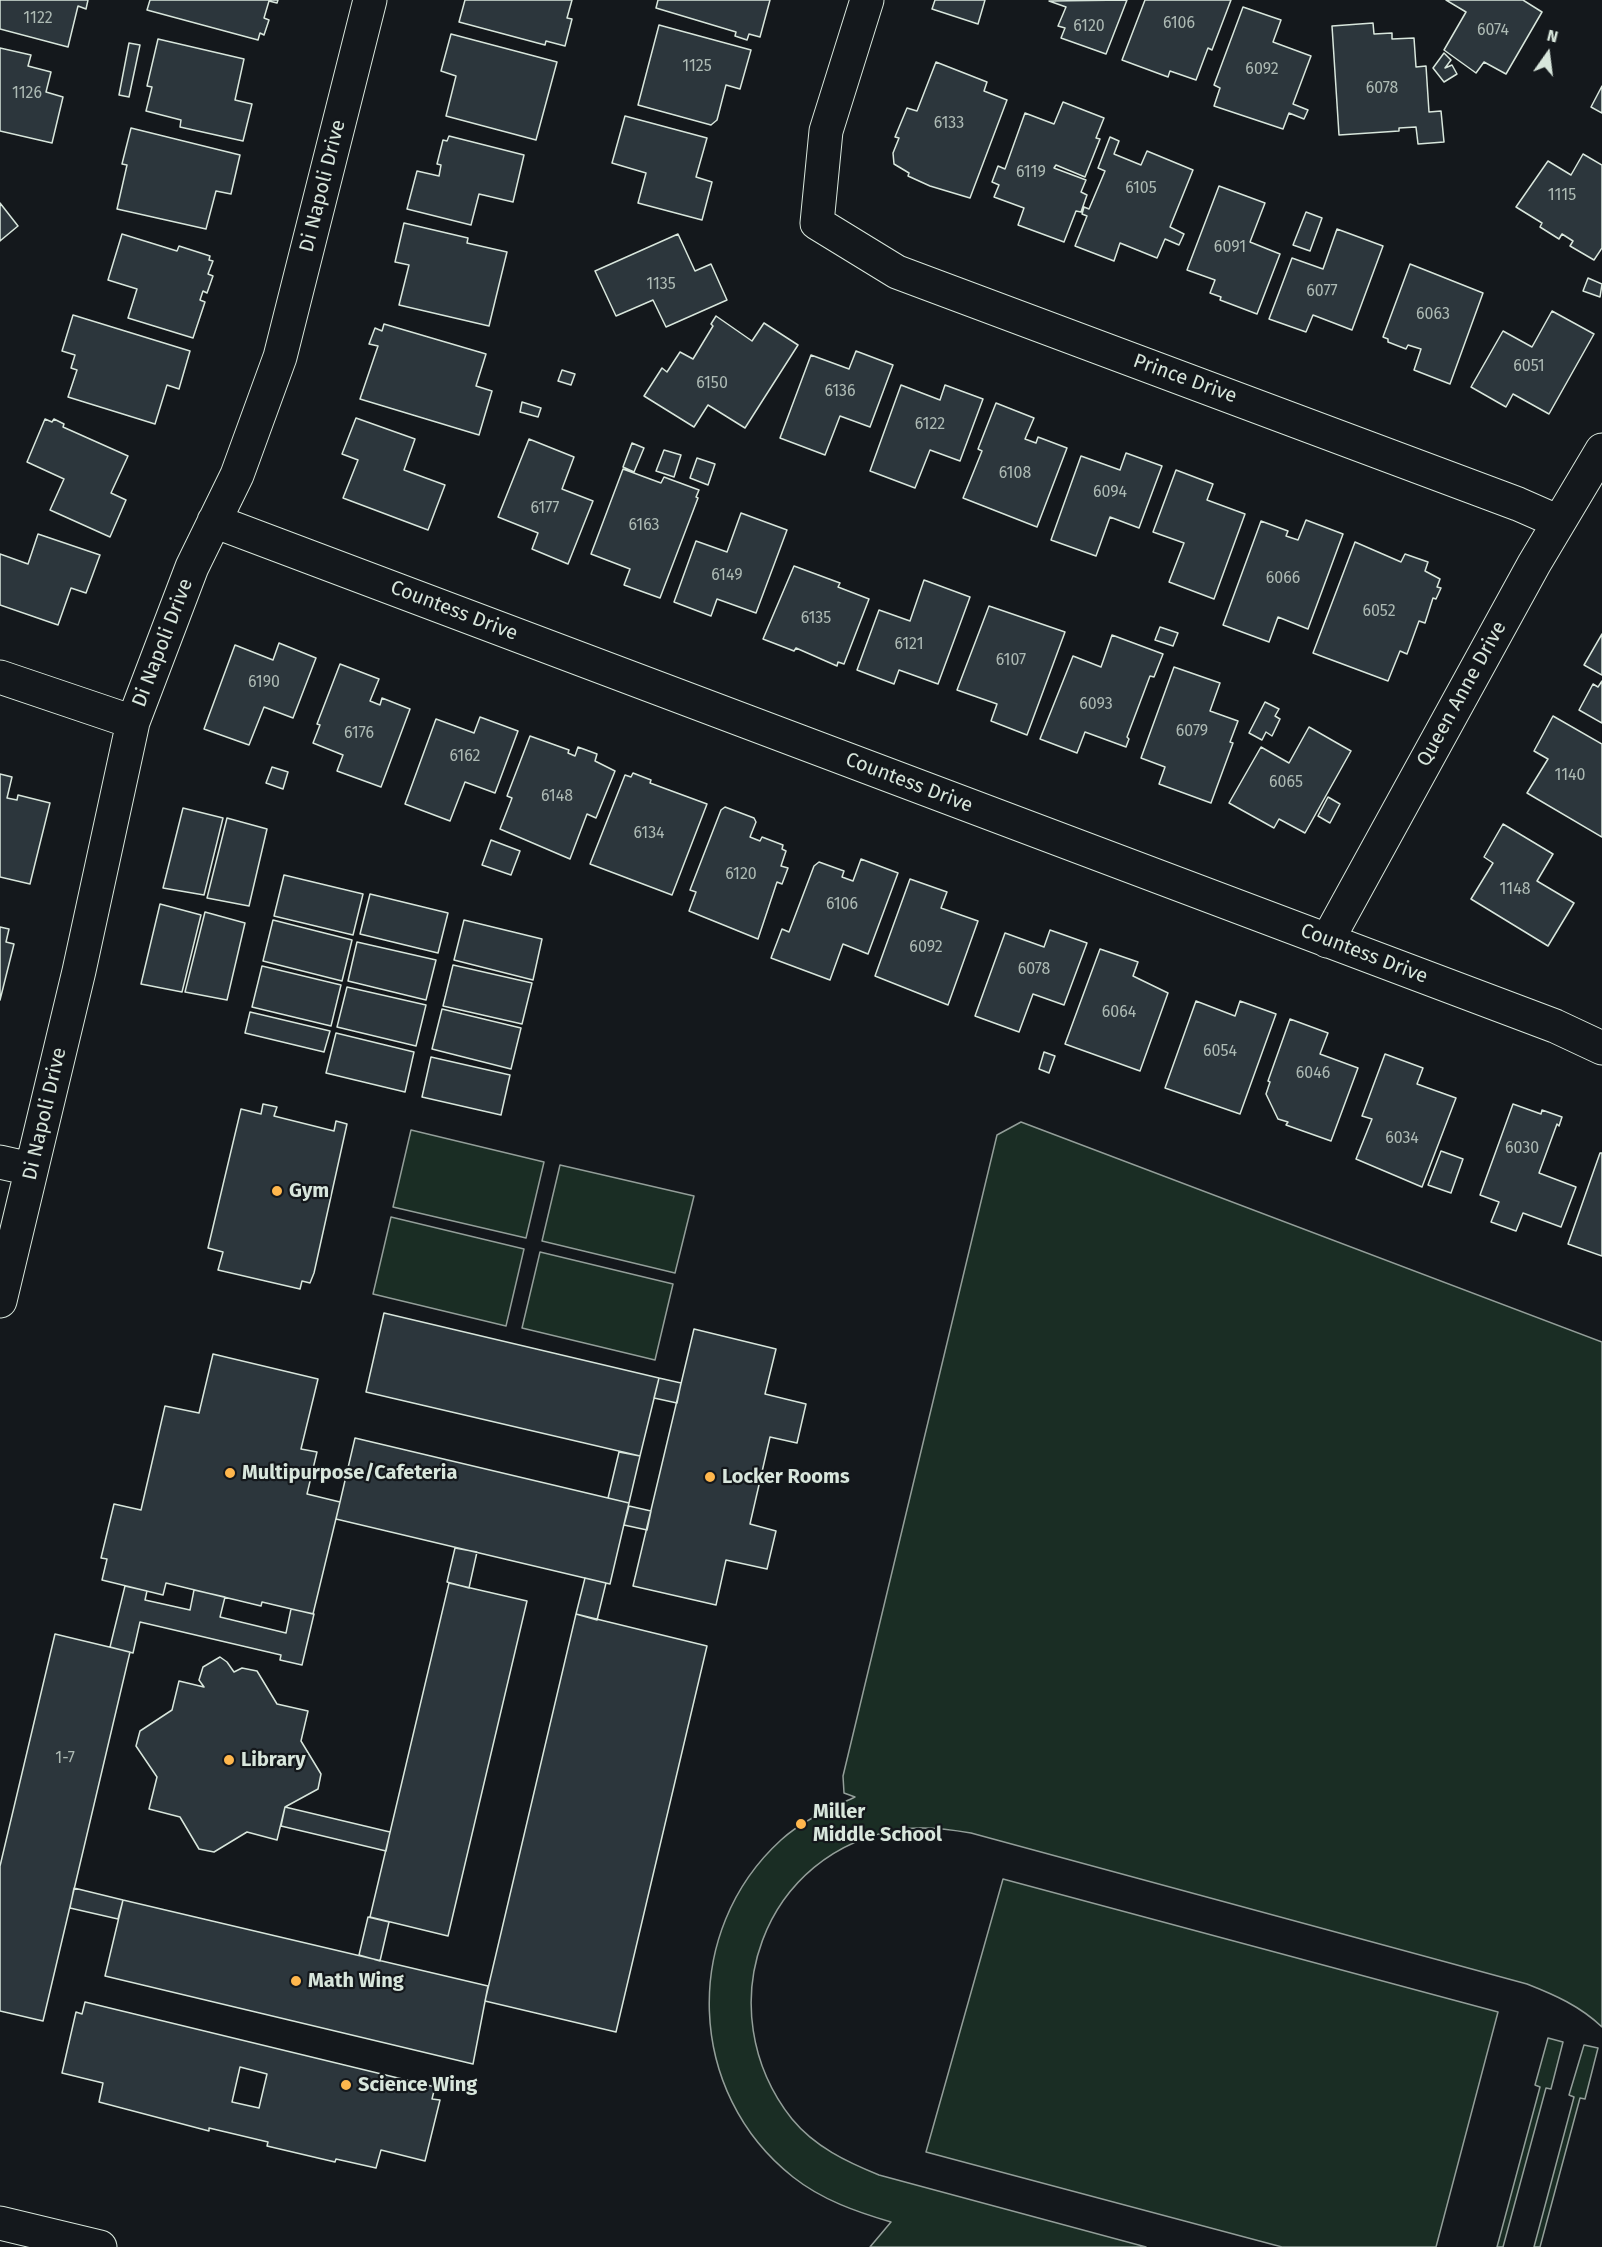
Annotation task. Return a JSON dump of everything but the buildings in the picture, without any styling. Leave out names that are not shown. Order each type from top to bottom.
[{"type":"street","name":"Di Napoli Drive","points":[[0,1301],[79,971],[133,722],[192,567],[237,475],[280,357],[370,0]]},
{"type":"street","name":"Prince Drive","points":[[867,0],[826,131],[817,223],[897,272],[1496,495],[1559,522]]},
{"type":"street","name":"Queen Anne Drive","points":[[1327,941],[1559,522],[1602,450]]},
{"type":"street","name":"Countess Drive","points":[[214,521],[1556,1026],[1602,1048]]},
{"type":"street","points":[[0,676],[133,722]]},
{"type":"street","points":[[0,1162],[32,1169]]},
{"type":"street","points":[[0,2223],[100,2247]]},
{"type":"green space","points":[[1021,1122],[1602,1342],[1602,2027],[1567,2002],[1527,1984],[971,1833],[937,1828],[912,1828],[854,1843],[814,1867],[783,1901],[762,1941],[752,1985],[753,2031],[766,2076],[792,2119],[821,2146],[879,2175],[1146,2247],[870,2247],[891,2222],[840,2204],[793,2177],[758,2142],[732,2102],[716,2057],[709,2011],[713,1964],[726,1919],[748,1877],[789,1833],[855,1797],[844,1793],[843,1776],[997,1135]]},
{"type":"green space","points":[[411,1130],[544,1162],[526,1238],[393,1207]]},
{"type":"green space","points":[[560,1165],[694,1196],[675,1273],[542,1241]]},
{"type":"green space","points":[[391,1217],[524,1249],[506,1326],[373,1294]]},
{"type":"green space","points":[[540,1252],[673,1284],[655,1360],[522,1328]]},
{"type":"green space","points":[[1003,1879],[1498,2012],[1436,2247],[1282,2247],[926,2152]]},
{"type":"green space","points":[[1548,2038],[1563,2042],[1551,2089],[1546,2088],[1503,2247],[1497,2247],[1540,2087],[1535,2085]]},
{"type":"green space","points":[[1584,2045],[1598,2048],[1585,2099],[1580,2098],[1540,2247],[1534,2247],[1574,2097],[1569,2095]]},
{"type":"place","name":"Gym","points":[[277,1191]]},
{"type":"place","name":"Multipurpose/Cafeteria","points":[[230,1473]]},
{"type":"place","name":"Locker Rooms","points":[[710,1477]]},
{"type":"place","name":"Library","points":[[229,1760]]},
{"type":"place","name":"Miller Middle School","points":[[801,1824]]},
{"type":"place","name":"Math Wing","points":[[296,1981]]},
{"type":"place","name":"Science Wing","points":[[346,2085]]}]
